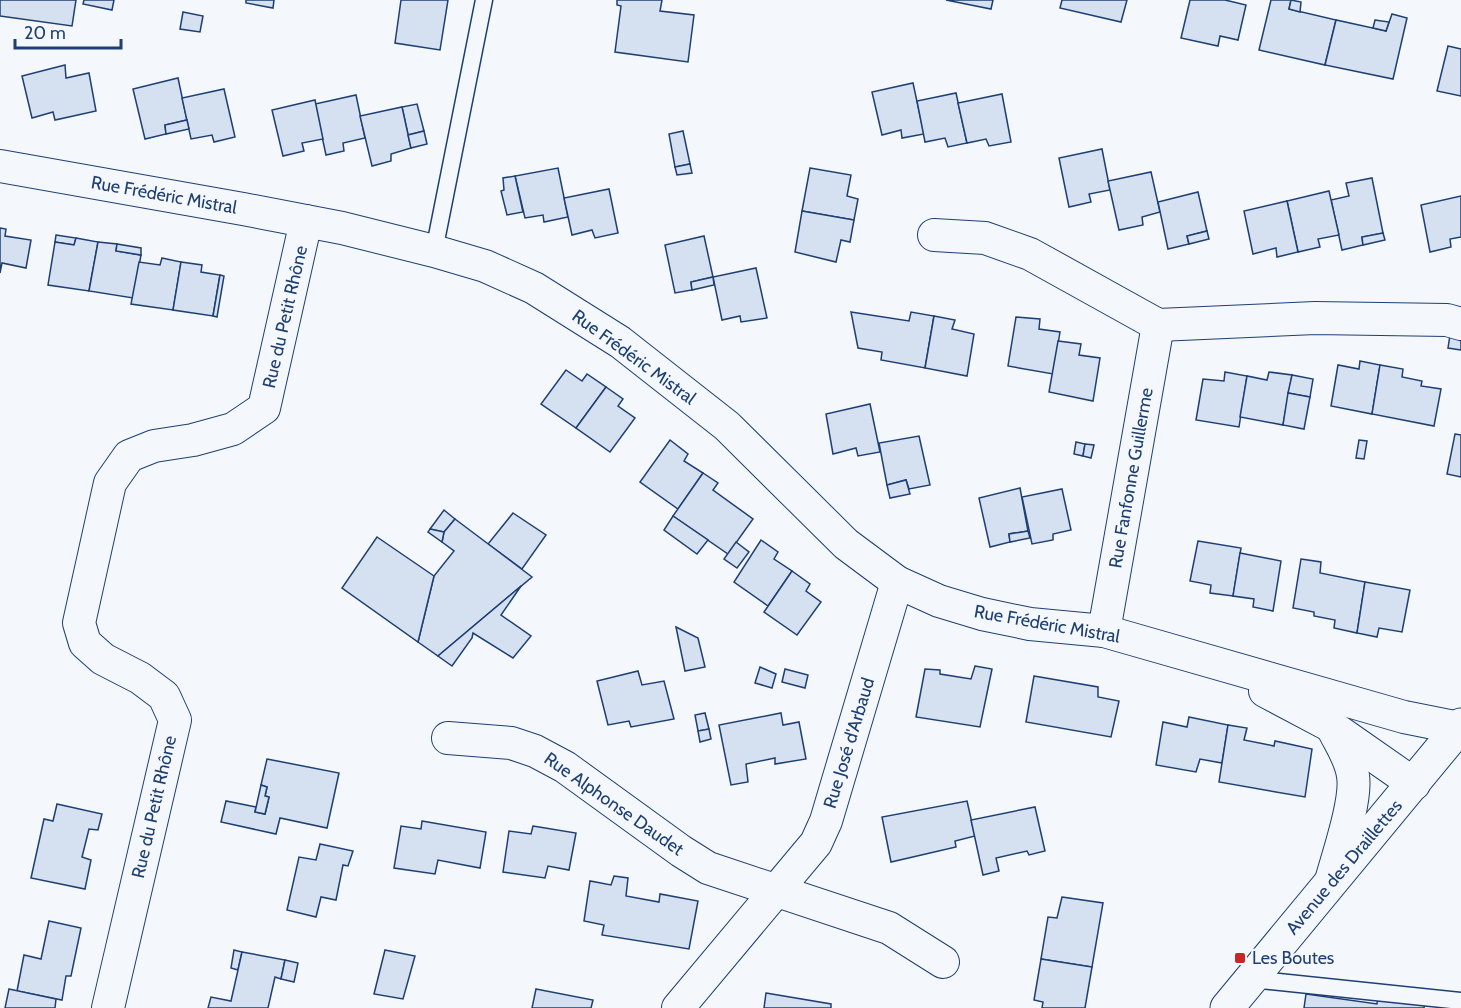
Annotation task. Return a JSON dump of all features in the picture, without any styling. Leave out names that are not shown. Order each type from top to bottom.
[{"type":"street","name":"Rue Frédéric Mistral","points":[[0,166],[306,221],[434,251],[485,266],[534,288],[620,342],[727,426],[846,544],[897,582],[939,601],[981,614],[1030,624],[1104,631],[1404,717],[1460,726]]},
{"type":"street","name":"Rue du Petit Rhône","points":[[108,1008],[175,720],[164,696],[140,678],[103,659],[85,643],[79,623],[110,483],[129,456],[154,446],[193,440],[233,429],[264,408],[306,221]]},
{"type":"street","points":[[934,235],[985,238],[1009,245],[1030,254],[1158,325],[1316,318],[1447,320],[1461,324]]},
{"type":"street","name":"Rue Fanfonne Guillerme","points":[[1104,631],[1158,325]]},
{"type":"street","name":"Rue José d'Arbaud","points":[[678,1008],[816,843],[826,821],[897,582]]},
{"type":"street","name":"Rue Frédéric Mistral","points":[[1209,661],[1331,726],[1414,784]]},
{"type":"street","points":[[1331,726],[1349,759],[1354,777],[1354,793],[1331,881]]},
{"type":"street","name":"Avenue des Draillettes","points":[[1227,1008],[1460,726]]},
{"type":"street","name":"Rue Alphonse Daudet","points":[[448,738],[511,743],[535,751],[565,767],[708,868],[774,891]]},
{"type":"street","points":[[774,891],[889,928],[943,962]]},
{"type":"lane","points":[[434,251],[484,0]]},
{"type":"lane","points":[[1251,979],[1461,1001]]},
{"type":"building","points":[[0,0],[76,0],[72,26],[0,16]]},
{"type":"building","points":[[84,0],[114,0],[112,10],[83,4]]},
{"type":"building","points":[[246,0],[274,0],[273,8],[246,3]]},
{"type":"building","points":[[401,0],[448,0],[440,50],[395,43]]},
{"type":"building","points":[[617,0],[662,0],[660,11],[694,15],[688,62],[615,52],[621,6],[617,5]]},
{"type":"building","points":[[946,0],[993,0],[991,9]]},
{"type":"building","points":[[1062,0],[1127,0],[1121,22],[1060,8]]},
{"type":"building","points":[[1190,0],[1225,0],[1246,5],[1238,40],[1220,36],[1218,46],[1181,38]]},
{"type":"building","points":[[1271,0],[1291,0],[1289,9],[1336,20],[1325,65],[1259,50]]},
{"type":"building","points":[[1291,0],[1301,2],[1300,12],[1289,9]]},
{"type":"building","points":[[183,12],[203,16],[200,32],[180,29]]},
{"type":"building","points":[[1392,14],[1407,18],[1393,79],[1325,65],[1336,20],[1386,31]]},
{"type":"building","points":[[1375,20],[1389,22],[1386,31],[1373,28]]},
{"type":"building","points":[[1448,46],[1461,49],[1461,96],[1437,91]]},
{"type":"building","points":[[65,65],[66,78],[89,73],[96,111],[55,120],[53,112],[32,118],[22,76]]},
{"type":"building","points":[[178,78],[187,120],[165,125],[166,134],[145,139],[133,89]]},
{"type":"building","points":[[913,83],[924,134],[902,138],[901,130],[882,135],[872,92]]},
{"type":"building","points":[[224,89],[235,137],[214,142],[212,135],[191,139],[182,98]]},
{"type":"building","points":[[956,93],[967,143],[948,147],[945,138],[925,142],[917,101]]},
{"type":"building","points":[[1002,94],[1011,142],[989,146],[986,139],[967,143],[958,103]]},
{"type":"building","points":[[356,95],[365,138],[343,143],[344,151],[326,155],[315,104]]},
{"type":"building","points":[[315,100],[323,139],[302,143],[304,151],[283,156],[272,110]]},
{"type":"building","points":[[417,104],[424,131],[408,135],[402,107]]},
{"type":"building","points":[[402,107],[411,148],[391,154],[391,161],[372,166],[360,116]]},
{"type":"building","points":[[187,120],[189,129],[166,134],[165,125]]},
{"type":"building","points":[[424,131],[427,144],[411,148],[408,135]]},
{"type":"building","points":[[683,131],[690,164],[675,167],[669,134]]},
{"type":"building","points":[[1102,149],[1110,190],[1089,194],[1091,202],[1069,207],[1059,158]]},
{"type":"building","points":[[690,164],[692,173],[677,175],[675,167]]},
{"type":"building","points":[[558,168],[568,217],[544,222],[543,215],[525,218],[515,176]]},
{"type":"building","points":[[810,168],[851,175],[847,196],[858,199],[854,220],[802,211]]},
{"type":"building","points":[[1151,172],[1160,212],[1142,217],[1143,225],[1119,230],[1108,181]]},
{"type":"building","points":[[515,176],[523,212],[507,215],[501,191],[504,190],[503,178]]},
{"type":"building","points":[[1372,178],[1383,233],[1362,237],[1363,245],[1342,250],[1331,200],[1349,196],[1346,183]]},
{"type":"building","points":[[609,189],[618,233],[595,238],[592,230],[572,235],[564,198]]},
{"type":"building","points":[[1329,191],[1339,235],[1318,239],[1320,247],[1298,252],[1287,201]]},
{"type":"building","points":[[1198,192],[1207,231],[1187,236],[1189,244],[1168,249],[1158,202]]},
{"type":"building","points":[[1461,196],[1461,237],[1450,239],[1451,247],[1430,252],[1421,205]]},
{"type":"building","points":[[1287,201],[1298,252],[1277,257],[1276,248],[1253,254],[1244,211]]},
{"type":"building","points":[[802,211],[854,220],[850,242],[841,240],[836,262],[795,252]]},
{"type":"building","points":[[0,228],[6,229],[5,236],[31,240],[26,268],[2,263],[0,273]]},
{"type":"building","points":[[1207,231],[1209,239],[1189,244],[1187,236]]},
{"type":"building","points":[[1383,233],[1385,240],[1363,245],[1362,237]]},
{"type":"building","points":[[56,235],[76,238],[74,245],[55,242]]},
{"type":"building","points":[[704,236],[713,277],[691,282],[692,290],[675,293],[665,245]]},
{"type":"building","points":[[76,238],[98,242],[89,291],[48,285],[55,242],[74,245]]},
{"type":"building","points":[[98,242],[117,244],[116,251],[141,255],[133,298],[89,291]]},
{"type":"building","points":[[117,244],[141,248],[141,255],[116,251]]},
{"type":"building","points":[[162,258],[181,262],[173,310],[131,304],[139,262],[160,265]]},
{"type":"building","points":[[181,262],[202,265],[201,272],[220,275],[213,316],[173,310]]},
{"type":"building","points":[[756,268],[767,318],[741,322],[740,316],[722,320],[713,277]]},
{"type":"building","points":[[220,275],[224,276],[217,317],[213,316]]},
{"type":"building","points":[[713,277],[714,285],[692,290],[691,282]]},
{"type":"building","points":[[851,312],[909,321],[911,312],[934,316],[925,368],[881,360],[882,352],[858,348]]},
{"type":"building","points":[[934,316],[955,320],[952,329],[974,334],[967,376],[925,368]]},
{"type":"building","points":[[1016,317],[1040,319],[1039,329],[1060,332],[1053,374],[1008,366]]},
{"type":"building","points":[[1450,335],[1461,341],[1461,350],[1448,348]]},
{"type":"building","points":[[1058,341],[1081,344],[1079,355],[1100,358],[1093,401],[1049,392]]},
{"type":"building","points":[[1360,361],[1380,365],[1372,414],[1331,406],[1338,365],[1359,369]]},
{"type":"building","points":[[1380,365],[1403,369],[1402,377],[1422,381],[1421,386],[1441,389],[1434,426],[1372,414]]},
{"type":"building","points":[[566,370],[582,381],[587,374],[606,387],[576,428],[541,404]]},
{"type":"building","points":[[1225,372],[1247,376],[1239,427],[1196,420],[1203,379],[1224,381]]},
{"type":"building","points":[[1269,372],[1292,375],[1283,425],[1240,417],[1247,376],[1267,380]]},
{"type":"building","points":[[1292,375],[1313,379],[1310,397],[1288,393]]},
{"type":"building","points":[[606,387],[623,399],[618,406],[635,418],[610,452],[576,428]]},
{"type":"building","points":[[1288,393],[1310,397],[1304,429],[1283,425]]},
{"type":"building","points":[[870,404],[880,452],[858,456],[856,448],[833,454],[826,414]]},
{"type":"building","points":[[1455,434],[1461,435],[1461,477],[1447,474]]},
{"type":"building","points":[[919,436],[930,485],[909,489],[906,480],[887,485],[879,443]]},
{"type":"building","points":[[670,440],[688,454],[684,461],[703,473],[678,509],[640,482]]},
{"type":"building","points":[[1359,440],[1367,441],[1364,459],[1356,458]]},
{"type":"building","points":[[1076,442],[1085,444],[1083,456],[1074,454]]},
{"type":"building","points":[[1085,444],[1094,445],[1091,458],[1083,456]]},
{"type":"building","points":[[703,473],[718,483],[713,490],[753,519],[728,554],[673,516]]},
{"type":"building","points":[[906,480],[910,494],[890,498],[887,485]]},
{"type":"building","points":[[1020,488],[1028,531],[1009,534],[1010,542],[990,547],[979,498]]},
{"type":"building","points":[[1062,489],[1071,530],[1053,534],[1053,540],[1032,544],[1022,497]]},
{"type":"building","points":[[444,510],[455,519],[444,532],[430,529]]},
{"type":"building","points":[[513,513],[546,535],[522,569],[488,544]]},
{"type":"building","points":[[673,516],[708,540],[697,554],[664,530]]},
{"type":"building","points":[[455,519],[532,577],[438,656],[418,642],[434,576],[454,551],[442,542],[444,532]]},
{"type":"building","points":[[430,529],[444,532],[442,542],[428,532]]},
{"type":"building","points":[[1028,531],[1030,538],[1010,542],[1009,534]]},
{"type":"building","points":[[377,537],[434,576],[418,642],[342,588]]},
{"type":"building","points":[[761,540],[778,552],[774,559],[792,571],[768,606],[734,582]]},
{"type":"building","points":[[1198,541],[1241,548],[1233,596],[1210,593],[1211,585],[1190,581]]},
{"type":"building","points":[[736,542],[749,552],[737,568],[724,559]]},
{"type":"building","points":[[1240,553],[1281,561],[1273,611],[1253,607],[1254,599],[1233,596]]},
{"type":"building","points":[[1301,559],[1321,562],[1320,573],[1365,582],[1357,633],[1334,628],[1335,620],[1314,616],[1314,612],[1293,608]]},
{"type":"building","points":[[792,571],[810,584],[806,591],[821,602],[797,635],[764,612]]},
{"type":"building","points":[[1365,582],[1410,590],[1402,632],[1379,628],[1377,637],[1357,633]]},
{"type":"building","points":[[521,586],[501,615],[531,636],[513,658],[473,633],[472,638],[452,666],[438,656]]},
{"type":"building","points":[[676,627],[698,638],[705,667],[685,671]]},
{"type":"building","points":[[975,666],[992,669],[980,727],[916,717],[925,669],[940,670],[940,674],[971,679]]},
{"type":"building","points":[[760,667],[776,674],[772,688],[755,683]]},
{"type":"building","points":[[785,669],[808,675],[805,688],[782,682]]},
{"type":"building","points":[[638,671],[642,685],[664,681],[674,719],[631,727],[629,721],[608,725],[597,681]]},
{"type":"building","points":[[1034,676],[1098,687],[1098,697],[1119,701],[1111,737],[1026,722]]},
{"type":"building","points":[[705,713],[709,729],[698,731],[695,715]]},
{"type":"building","points":[[781,713],[783,725],[799,722],[806,759],[775,764],[775,758],[746,764],[748,782],[731,785],[719,725]]},
{"type":"building","points":[[1189,717],[1228,725],[1222,763],[1200,759],[1196,772],[1156,765],[1163,722],[1187,727]]},
{"type":"building","points":[[1228,725],[1247,728],[1244,740],[1274,746],[1275,741],[1312,749],[1305,797],[1219,782]]},
{"type":"building","points":[[709,729],[711,739],[700,742],[698,731]]},
{"type":"building","points":[[267,759],[339,773],[327,828],[280,818],[276,834],[221,822],[226,801],[256,807],[255,812],[265,814],[269,797],[265,796],[267,787],[261,785]]},
{"type":"building","points":[[261,785],[267,787],[265,796],[269,797],[265,814],[255,812]]},
{"type":"building","points":[[967,801],[975,836],[955,841],[956,847],[891,862],[882,817]]},
{"type":"building","points":[[57,804],[102,814],[98,830],[89,829],[82,857],[91,860],[85,889],[31,878],[44,819],[53,821]]},
{"type":"building","points":[[1035,807],[1045,851],[1029,855],[1027,851],[996,858],[999,871],[983,875],[971,820]]},
{"type":"building","points":[[422,821],[486,832],[480,868],[438,860],[435,874],[394,868],[401,826],[421,829]]},
{"type":"building","points":[[533,826],[576,833],[569,870],[548,866],[545,878],[503,872],[509,831],[531,834]]},
{"type":"building","points":[[320,844],[353,851],[348,866],[343,865],[336,900],[321,897],[316,917],[287,910],[299,857],[316,860]]},
{"type":"building","points":[[614,876],[628,878],[626,896],[659,902],[660,894],[698,901],[689,949],[602,935],[604,925],[584,921],[590,881],[611,885]]},
{"type":"building","points":[[1062,897],[1103,903],[1092,967],[1041,959],[1048,917],[1057,918]]},
{"type":"building","points":[[49,921],[81,928],[71,976],[66,976],[62,1000],[17,991],[24,955],[41,959]]},
{"type":"building","points":[[234,950],[242,952],[238,970],[231,968]]},
{"type":"building","points":[[385,950],[415,956],[403,999],[374,994]]},
{"type":"building","points":[[242,952],[285,960],[281,979],[275,977],[268,1008],[208,1008],[211,997],[231,1001]]},
{"type":"building","points":[[1041,959],[1092,967],[1085,1008],[1042,1008],[1043,1002],[1034,1000]]},
{"type":"building","points":[[285,960],[298,963],[294,982],[281,979]]},
{"type":"building","points":[[9,989],[56,999],[55,1008],[5,1008]]},
{"type":"building","points":[[536,989],[593,1000],[591,1008],[532,1008]]},
{"type":"building","points":[[766,993],[831,1004],[831,1008],[764,1008]]},
{"type":"building","points":[[1306,994],[1377,1004],[1378,995],[1425,1002],[1424,1008],[1304,1008]]},
{"type":"place","name":"Les Boutes","points":[[1240,958]]}]
